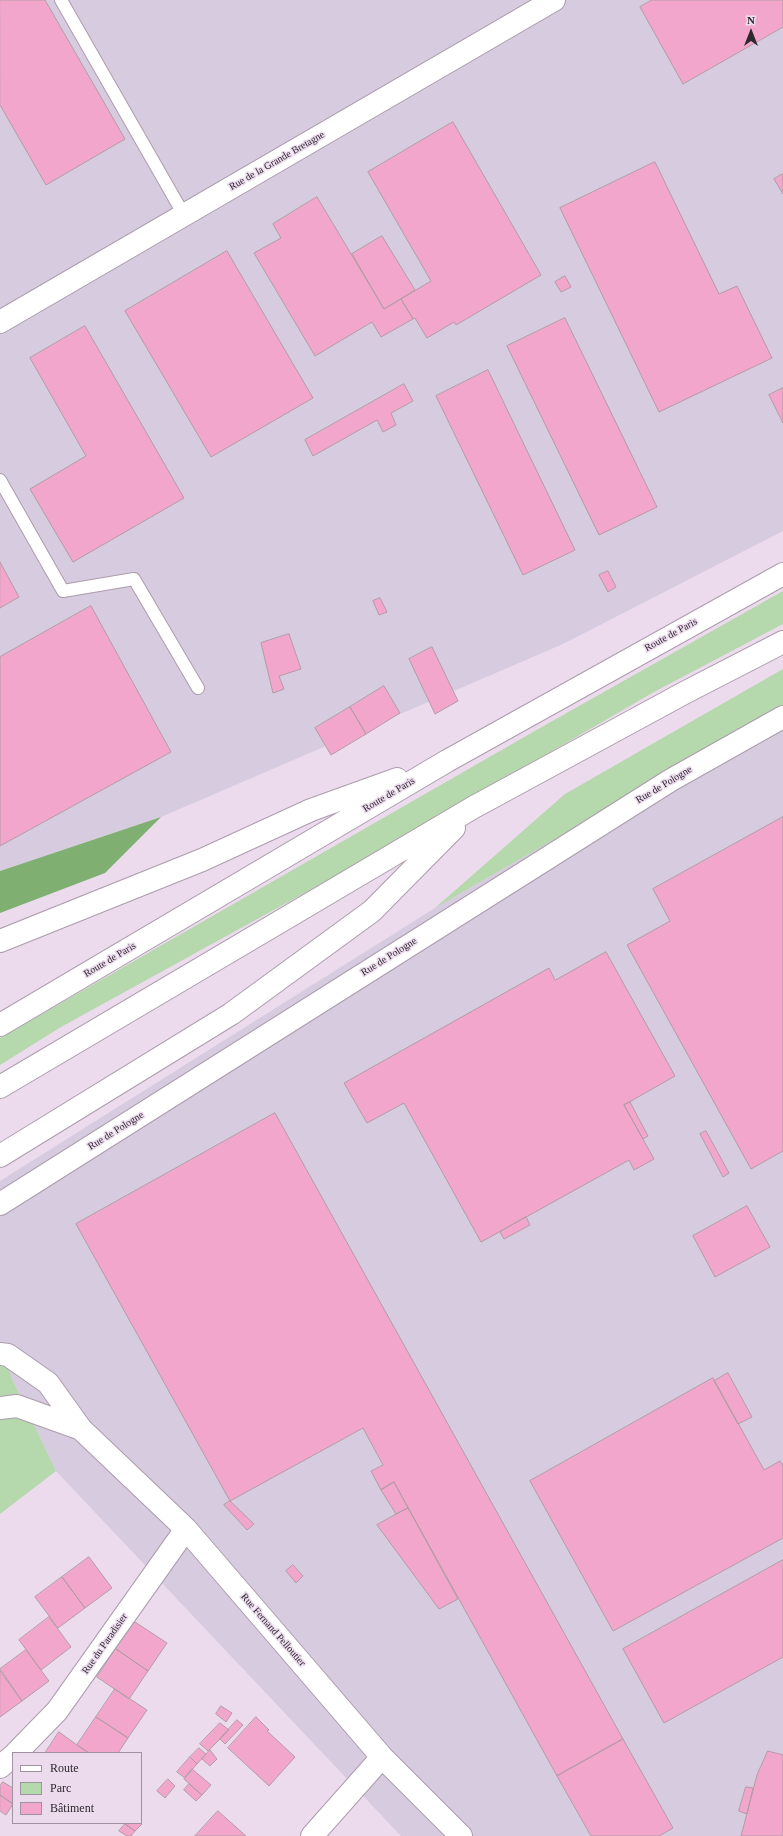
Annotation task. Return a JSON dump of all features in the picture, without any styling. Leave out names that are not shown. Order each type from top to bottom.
[{"type":"main road","name":"Rue de la Grande Bretagne","points":[[0,322],[554,0]]},
{"type":"main road","name":"Route de Paris","points":[[0,1025],[447,761],[783,574]]},
{"type":"main road","points":[[0,1087],[474,807],[686,692],[783,642]]},
{"type":"main road","name":"Rue de Pologne","points":[[0,1204],[671,780],[783,718]]},
{"type":"main road","points":[[0,941],[202,860],[311,810],[447,761]]},
{"type":"main road","points":[[0,1156],[231,1014],[372,911],[474,807]]},
{"type":"main road","name":"Rue Fernand Pelloutier","points":[[0,1354],[8,1355],[48,1383],[81,1429],[186,1529],[382,1757],[461,1836]]},
{"type":"main road","name":"Rue Fernand Pelloutier","points":[[0,1408],[17,1406],[81,1429]]},
{"type":"main road","name":"Rue du Paradisier","points":[[17,1752],[57,1711],[186,1529]]},
{"type":"main road","points":[[0,1767],[12,1757]]},
{"type":"main road","points":[[312,1836],[382,1757]]},
{"type":"lane","points":[[61,0],[184,215]]},
{"type":"lane","points":[[0,480],[63,591],[134,579],[198,688]]},
{"type":"shaded area","points":[[0,0],[783,0],[783,531],[563,644],[161,817],[0,871]]},
{"type":"shaded area","points":[[783,708],[783,1836],[401,1836],[56,1471],[12,1379],[0,1346],[0,1181],[435,908]]},
{"type":"green space","points":[[783,591],[783,624],[654,692],[350,868],[61,1027],[0,1065],[0,1038],[533,732]]},
{"type":"green space","points":[[783,669],[783,708],[435,908],[565,794]]},
{"type":"green space","points":[[161,817],[105,873],[0,913],[0,871]]},
{"type":"green space","points":[[0,1346],[12,1379],[56,1471],[0,1514]]},
{"type":"building","points":[[0,0],[45,0],[125,139],[46,185],[0,105]]},
{"type":"building","points":[[652,0],[783,0],[783,27],[683,84],[640,7]]},
{"type":"building","points":[[453,122],[541,275],[456,325],[454,322],[427,338],[401,299],[431,281],[368,172]]},
{"type":"building","points":[[655,162],[719,294],[737,286],[772,358],[659,412],[560,208]]},
{"type":"building","points":[[783,174],[783,194],[774,179]]},
{"type":"building","points":[[317,197],[384,309],[401,299],[413,319],[381,337],[372,322],[315,356],[254,253],[281,238],[273,224]]},
{"type":"building","points":[[382,236],[415,290],[384,309],[352,254]]},
{"type":"building","points":[[227,251],[313,398],[211,457],[125,311]]},
{"type":"building","points":[[565,276],[571,287],[561,292],[555,282]]},
{"type":"building","points":[[565,318],[657,507],[599,535],[507,346]]},
{"type":"building","points":[[85,326],[184,498],[73,562],[30,489],[86,456],[30,358]]},
{"type":"building","points":[[488,370],[575,550],[523,575],[436,396]]},
{"type":"building","points":[[404,384],[413,401],[391,413],[396,425],[383,432],[377,420],[313,456],[305,440]]},
{"type":"building","points":[[783,388],[783,423],[769,395]]},
{"type":"building","points":[[0,562],[19,597],[0,608]]},
{"type":"building","points":[[608,571],[616,587],[608,592],[599,575]]},
{"type":"building","points":[[380,598],[387,612],[379,615],[373,601]]},
{"type":"building","points":[[91,606],[171,752],[0,846],[0,657]]},
{"type":"building","points":[[289,634],[301,669],[279,676],[284,689],[273,693],[261,643]]},
{"type":"building","points":[[432,647],[458,701],[435,714],[409,659]]},
{"type":"building","points":[[384,686],[400,713],[366,734],[350,707]]},
{"type":"building","points":[[350,707],[366,734],[331,755],[315,728]]},
{"type":"building","points":[[783,817],[783,1151],[751,1169],[627,945],[670,921],[653,889]]},
{"type":"building","points":[[606,952],[675,1076],[624,1105],[654,1159],[634,1170],[629,1160],[481,1242],[404,1103],[367,1123],[344,1083],[549,968],[555,980]]},
{"type":"building","points":[[630,1102],[648,1136],[643,1139],[624,1105]]},
{"type":"building","points":[[275,1113],[623,1739],[557,1776],[394,1482],[381,1490],[371,1471],[383,1465],[363,1428],[230,1501],[76,1224]]},
{"type":"building","points":[[706,1131],[729,1173],[723,1177],[700,1134]]},
{"type":"building","points":[[747,1206],[770,1247],[715,1277],[693,1236]]},
{"type":"building","points":[[526,1217],[530,1225],[504,1239],[500,1232]]},
{"type":"building","points":[[728,1373],[752,1417],[738,1424],[714,1381]]},
{"type":"building","points":[[713,1378],[764,1470],[780,1461],[783,1466],[783,1538],[613,1631],[530,1481]]},
{"type":"building","points":[[394,1482],[408,1508],[396,1514],[381,1490]]},
{"type":"building","points":[[230,1501],[254,1524],[247,1530],[224,1505]]},
{"type":"building","points":[[408,1508],[458,1599],[439,1609],[377,1525]]},
{"type":"building","points":[[89,1557],[112,1588],[85,1608],[62,1577]]},
{"type":"building","points":[[783,1560],[783,1657],[664,1723],[623,1649]]},
{"type":"building","points":[[293,1565],[303,1576],[296,1583],[286,1571]]},
{"type":"building","points":[[62,1577],[85,1608],[58,1628],[35,1597]]},
{"type":"building","points":[[49,1617],[71,1647],[41,1670],[19,1640]]},
{"type":"building","points":[[135,1622],[167,1643],[148,1671],[116,1649]]},
{"type":"building","points":[[116,1649],[148,1671],[129,1699],[97,1677]]},
{"type":"building","points":[[26,1650],[49,1681],[22,1701],[0,1669]]},
{"type":"building","points":[[0,1671],[22,1701],[0,1717]]},
{"type":"building","points":[[115,1689],[147,1710],[128,1738],[96,1717]]},
{"type":"building","points":[[221,1706],[232,1713],[226,1722],[216,1714]]},
{"type":"building","points":[[96,1717],[128,1738],[119,1752],[88,1752],[77,1745]]},
{"type":"building","points":[[256,1717],[269,1730],[267,1731],[295,1757],[269,1786],[228,1748]]},
{"type":"building","points":[[237,1720],[243,1725],[225,1744],[220,1739]]},
{"type":"building","points":[[220,1723],[229,1730],[208,1751],[200,1744]]},
{"type":"building","points":[[59,1732],[88,1752],[46,1752]]},
{"type":"building","points":[[623,1739],[673,1828],[659,1836],[591,1836],[557,1776]]},
{"type":"building","points":[[199,1748],[206,1754],[197,1764],[190,1757]]},
{"type":"building","points":[[210,1750],[217,1759],[210,1766],[202,1759]]},
{"type":"building","points":[[768,1751],[783,1755],[783,1836],[741,1836],[757,1775]]},
{"type":"building","points":[[190,1757],[197,1764],[185,1778],[177,1772]]},
{"type":"building","points":[[192,1769],[211,1785],[202,1795],[184,1779]]},
{"type":"building","points":[[168,1779],[175,1786],[165,1798],[157,1791]]},
{"type":"building","points":[[3,1782],[12,1787],[12,1803],[0,1795],[0,1786]]},
{"type":"building","points":[[189,1784],[202,1795],[196,1801],[184,1790]]},
{"type":"building","points":[[746,1787],[753,1788],[747,1814],[739,1811]]},
{"type":"building","points":[[0,1795],[12,1803],[12,1806],[6,1815],[0,1811]]},
{"type":"building","points":[[218,1811],[246,1836],[195,1836]]},
{"type":"building","points":[[125,1824],[142,1824],[135,1831]]},
{"type":"building","points":[[125,1824],[135,1831],[131,1836],[127,1836],[119,1831]]}]
